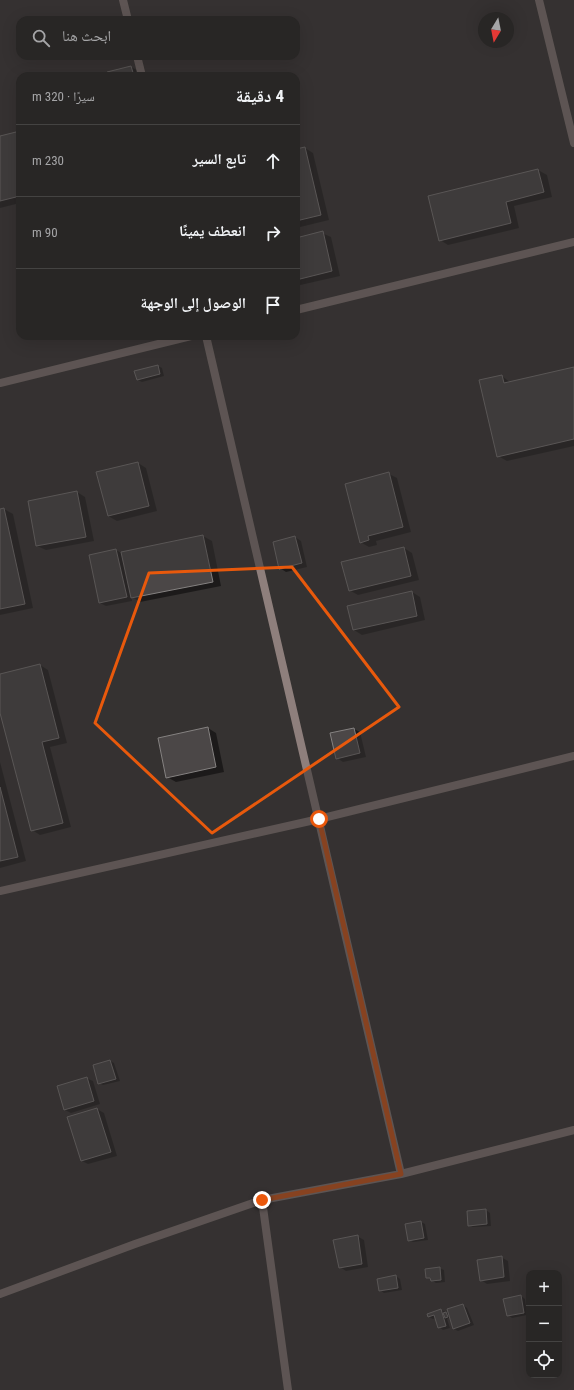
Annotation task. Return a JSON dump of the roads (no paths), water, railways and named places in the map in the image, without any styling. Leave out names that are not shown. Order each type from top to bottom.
[{"type":"street","points":[[124,0],[127,16]]},
{"type":"street","points":[[539,0],[574,143]]},
{"type":"street","points":[[138,60],[141,72]]},
{"type":"street","points":[[300,309],[574,242]]},
{"type":"street","points":[[0,383],[175,340]]},
{"type":"street","points":[[207,340],[401,1174]]},
{"type":"street","points":[[0,891],[319,819],[574,756]]},
{"type":"street","points":[[0,1294],[135,1244],[262,1200],[401,1174],[574,1130]]},
{"type":"street","points":[[262,1200],[288,1390]]}]
